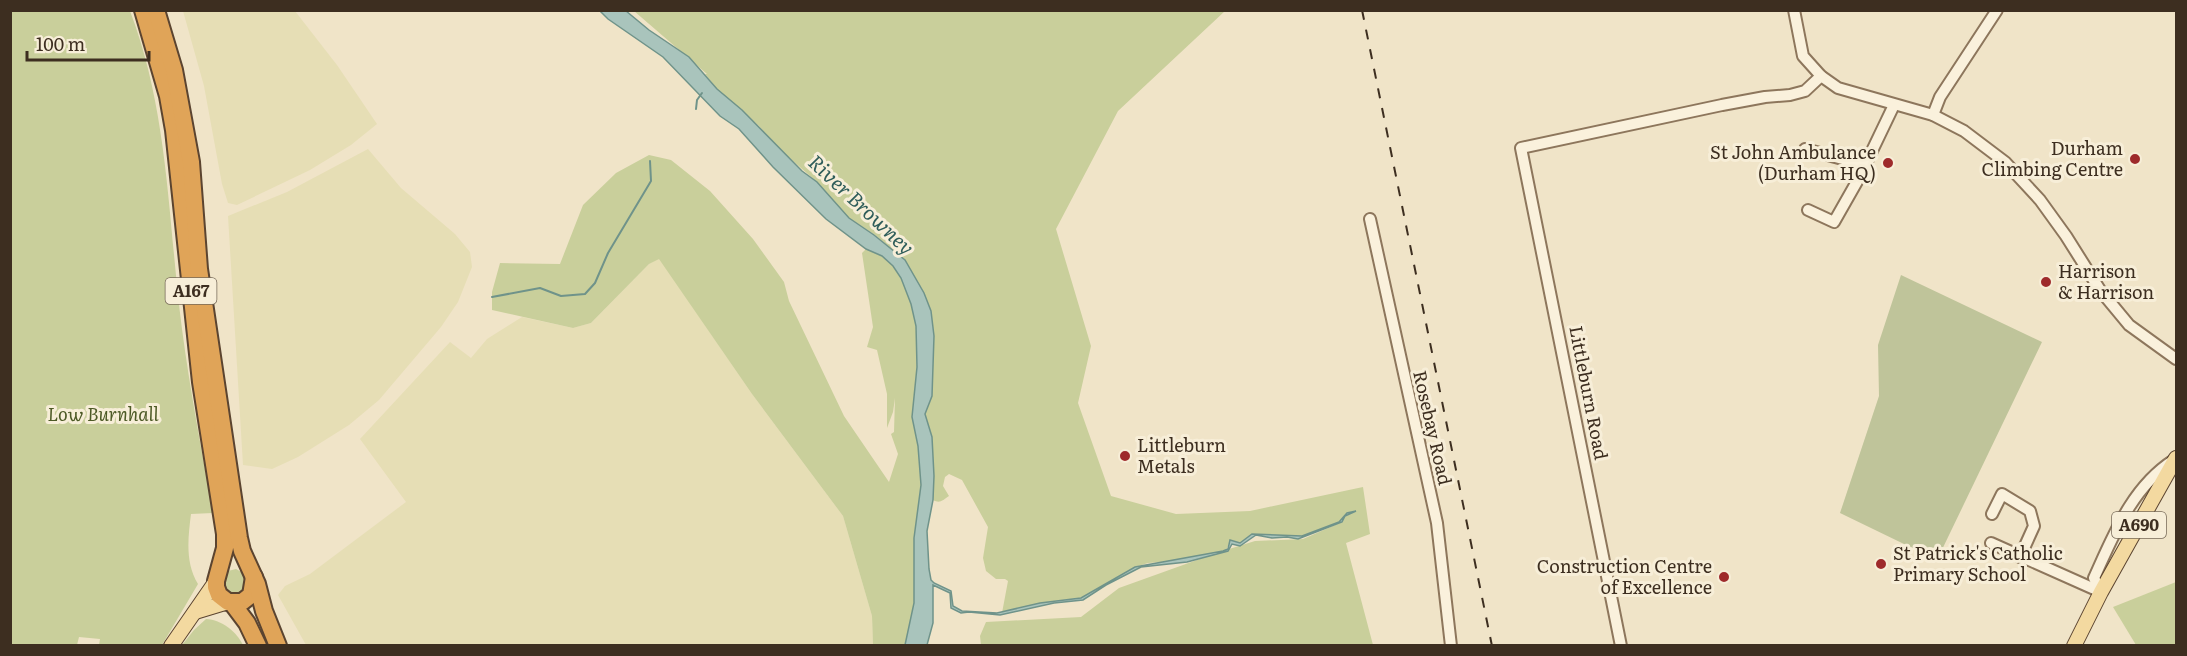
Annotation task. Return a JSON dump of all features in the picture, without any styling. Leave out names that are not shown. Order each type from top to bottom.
[{"type":"highway","name":"A167","points":[[143,10],[168,96],[174,129],[201,382],[225,534],[225,548],[217,577]]},
{"type":"highway","name":"A167","points":[[156,10],[174,70],[191,162],[199,268],[239,538],[278,645]]},
{"type":"highway","points":[[230,602],[243,602],[251,595],[252,572],[231,565],[217,577],[219,595],[230,602],[247,623],[258,645]]},
{"type":"main road","name":"A690","points":[[2074,645],[2176,458]]},
{"type":"main road","points":[[171,645],[217,577]]},
{"type":"main road","points":[[195,612],[230,602]]},
{"type":"street","points":[[1794,10],[1803,56],[1821,76],[1838,88],[1933,115],[1964,131],[2006,162],[2040,200],[2100,290],[2129,325],[2176,359]]},
{"type":"street","points":[[1933,115],[1940,97],[1997,10]]},
{"type":"street","name":"Littleburn Road","points":[[1621,645],[1521,148],[1722,105],[1790,95],[1805,91],[1821,76]]},
{"type":"street","points":[[1808,210],[1834,222],[1894,105]]},
{"type":"street","points":[[1805,149],[1865,165]]},
{"type":"street","name":"Rosebay Road","points":[[1370,219],[1437,523],[1451,645]]},
{"type":"street","points":[[1992,514],[2002,494],[2030,511],[2034,526],[2020,557]]},
{"type":"street","points":[[1991,543],[2101,592]]},
{"type":"shaded area","points":[[183,11],[295,11],[337,65],[377,124],[351,145],[310,170],[237,205],[228,203],[222,184],[204,86]]},
{"type":"shaded area","points":[[368,149],[401,188],[455,234],[470,252],[472,267],[458,302],[441,327],[379,400],[349,425],[298,457],[272,469],[243,465],[228,216],[287,192]]},
{"type":"shaded area","points":[[659,258],[752,394],[843,516],[872,616],[873,645],[306,645],[278,595],[285,586],[310,574],[406,502],[360,439],[450,342],[471,358],[487,339],[522,317],[573,328],[591,323],[649,264]]},
{"type":"green space","name":"Low Burnhall","points":[[10,11],[130,11],[153,89],[165,168],[185,352],[213,513],[191,514],[189,559],[198,584],[162,645],[99,645],[100,639],[79,637],[77,645],[11,645]]},
{"type":"green space","points":[[634,11],[1225,11],[1118,111],[1056,229],[1091,346],[1078,403],[1111,496],[1176,514],[1250,511],[1363,487],[1370,534],[1346,543],[1373,645],[981,645],[980,636],[986,622],[1081,617],[1119,588],[1222,551],[1174,561],[1148,563],[1135,567],[1081,598],[1040,603],[1002,613],[1008,581],[996,579],[986,571],[983,558],[988,527],[962,480],[949,474],[945,477],[943,486],[949,496],[940,502],[933,500],[932,437],[925,414],[932,387],[934,336],[931,311],[905,260],[875,235],[849,218],[817,182],[717,89],[705,74],[707,74]],"holes":[[[1355,511],[1345,516],[1342,522],[1303,539],[1255,541],[1226,550],[1231,540],[1240,543],[1252,534],[1302,536],[1339,522],[1347,513]]]},
{"type":"green space","points":[[649,155],[671,160],[710,191],[753,239],[784,282],[789,301],[844,416],[889,482],[898,454],[891,434],[894,432],[895,398],[887,428],[887,394],[877,350],[867,347],[873,327],[862,253],[866,249],[882,256],[901,278],[916,326],[917,367],[912,417],[918,446],[921,485],[914,538],[914,603],[905,645],[873,645],[872,616],[843,516],[752,394],[659,259],[649,264],[591,323],[573,328],[492,310],[492,292],[500,263],[560,264],[583,205],[616,173]]},
{"type":"green space","points":[[1901,275],[2042,342],[1937,560],[1840,513],[1879,396],[1878,345]]},
{"type":"green space","points":[[236,569],[247,575],[244,595],[226,594],[223,578],[228,571]]},
{"type":"green space","points":[[2176,582],[2176,645],[2136,645],[2113,607]]},
{"type":"green space","points":[[206,619],[228,627],[243,645],[182,645]]},
{"type":"water","points":[[600,11],[626,11],[689,57],[717,89],[742,110],[802,171],[817,182],[849,218],[905,260],[924,293],[931,311],[934,336],[932,396],[925,414],[932,437],[934,476],[933,500],[927,531],[929,569],[931,580],[934,583],[951,591],[953,606],[962,611],[997,613],[1040,603],[1081,598],[1135,567],[1223,551],[1228,549],[1230,540],[1240,543],[1252,534],[1302,536],[1339,522],[1347,513],[1356,511],[1345,516],[1342,522],[1298,539],[1256,535],[1240,546],[1232,544],[1228,551],[1187,562],[1141,567],[1083,600],[1054,603],[1000,615],[961,613],[951,608],[950,593],[933,585],[933,623],[927,645],[905,645],[914,603],[914,538],[921,485],[918,446],[912,417],[917,367],[916,326],[901,278],[882,256],[866,249],[826,219],[773,167],[739,129],[720,116],[663,57]]},
{"type":"waterway","points":[[696,109],[697,100],[702,93]]},
{"type":"waterway","points":[[492,297],[540,288],[561,296],[585,294],[595,283],[608,253],[651,181],[650,161]]},
{"type":"railway","points":[[1362,10],[1492,646]]},
{"type":"place","name":"Durham Climbing Centre","points":[[2135,159]]},
{"type":"place","name":"St John Ambulance (Durham HQ)","points":[[1888,163]]},
{"type":"place","name":"Harrison & Harrison","points":[[2046,282]]},
{"type":"place","name":"Littleburn Metals","points":[[1125,456]]},
{"type":"place","name":"St Patrick's Catholic Primary School","points":[[1881,564]]},
{"type":"place","name":"Construction Centre of Excellence","points":[[1724,577]]},
{"type":"water label","name":"River Browney","points":[[861,205]]}]
